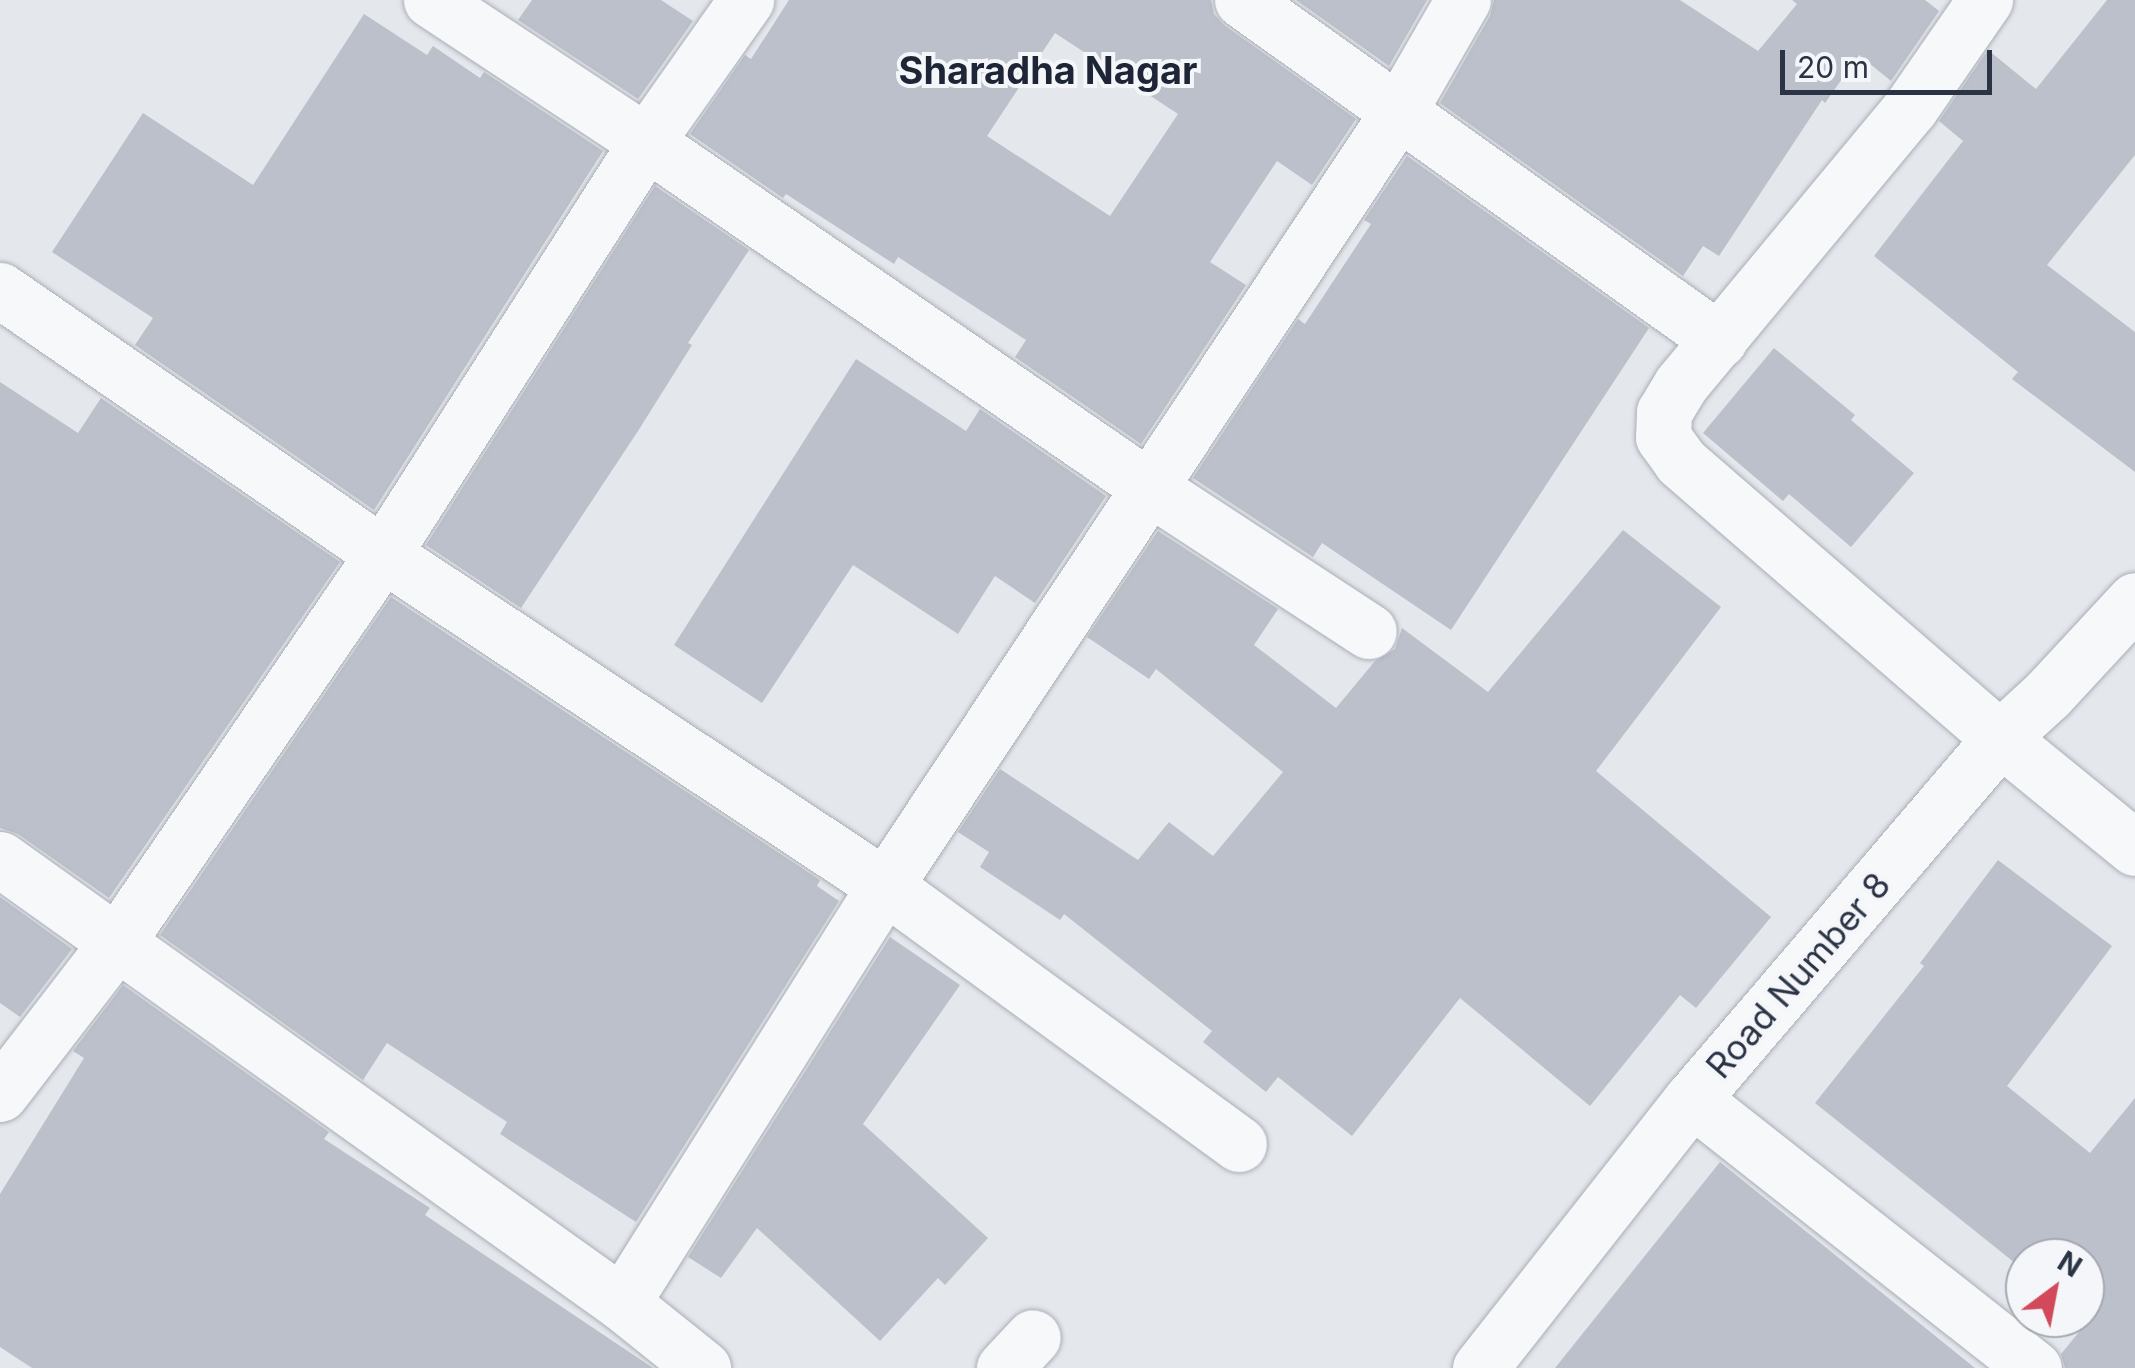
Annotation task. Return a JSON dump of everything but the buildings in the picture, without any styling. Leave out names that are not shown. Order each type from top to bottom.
[{"type":"street","points":[[431,0],[646,142],[1147,486],[1369,631]]},
{"type":"street","points":[[0,1094],[117,942],[384,554],[646,142],[746,0]]},
{"type":"street","points":[[1242,0],[1400,108],[1718,340]]},
{"type":"street","points":[[622,1303],[885,886],[1400,108],[1463,0]]},
{"type":"street","points":[[1986,0],[1910,107],[1718,340],[1664,412],[1663,437],[1672,450],[2000,738],[2135,848]]},
{"type":"street","points":[[0,290],[384,554],[885,886],[1239,1144]]},
{"type":"street","name":"Road Number 8","points":[[1480,1368],[1692,1099],[2000,738],[2047,696],[2135,600]]},
{"type":"street","points":[[0,859],[622,1303],[703,1368]]},
{"type":"street","points":[[1692,1099],[2034,1368]]},
{"type":"district","name":"Sharadha Nagar","points":[[1048,71]]}]
